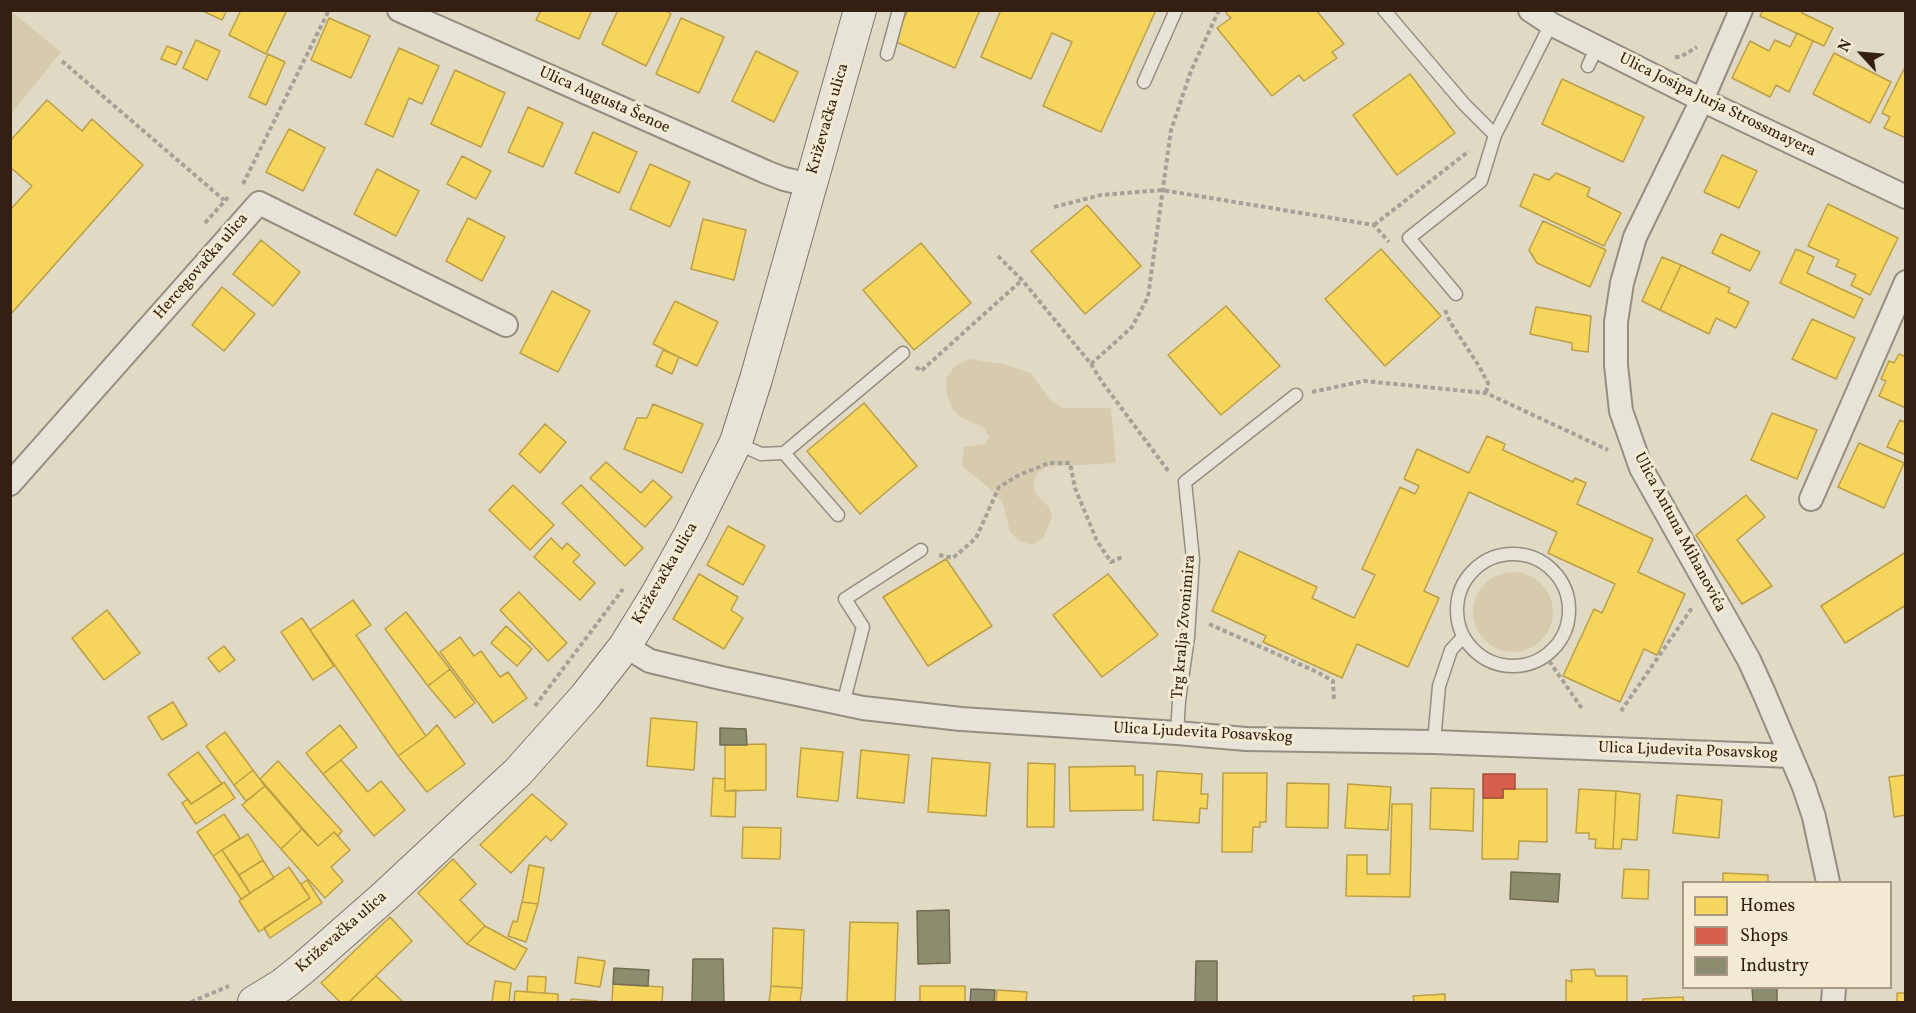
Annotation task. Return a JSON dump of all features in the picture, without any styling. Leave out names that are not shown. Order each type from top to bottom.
[{"type":"main road","name":"Križevačka ulica","points":[[244,993],[282,985],[385,896],[518,772],[585,697],[625,646],[691,533],[736,442],[860,10]]},
{"type":"street","name":"Ulica Augusta Šenoe","points":[[399,10],[766,172],[810,185]]},
{"type":"street","name":"Ulica Josipa Jurja Strossmayera","points":[[1530,10],[1592,57],[1702,100],[1905,197]]},
{"type":"street","name":"Ulica Antuna Mihanovića","points":[[1741,10],[1702,100],[1635,237],[1622,283],[1616,322],[1616,365],[1621,411],[1641,468],[1749,660],[1791,756],[1814,817],[1828,881]]},
{"type":"street","name":"Hercegovačka ulica","points":[[10,484],[259,203],[506,325]]},
{"type":"street","points":[[1810,499],[1905,282]]},
{"type":"street","name":"Ulica Ljudevita Posavskog","points":[[625,646],[650,661],[721,678],[843,704],[961,719],[1246,739],[1434,742],[1791,756]]},
{"type":"lane","points":[[887,54],[899,10]]},
{"type":"lane","points":[[1144,82],[1176,10]]},
{"type":"lane","points":[[1384,10],[1464,104],[1495,135]]},
{"type":"lane","points":[[1456,294],[1409,238],[1481,181],[1495,135],[1551,24]]},
{"type":"lane","points":[[736,442],[761,454],[784,453],[903,354]]},
{"type":"lane","points":[[1185,482],[1296,395]]},
{"type":"lane","points":[[784,453],[838,515]]},
{"type":"lane","name":"Trg kralja Zvonimira","points":[[1177,733],[1193,560],[1185,482]]},
{"type":"lane","points":[[843,704],[863,627],[845,599],[921,550]]},
{"type":"lane","points":[[1510,553],[1529,555],[1546,563],[1559,577],[1568,595],[1569,614],[1565,632],[1554,648],[1545,655],[1539,660],[1524,665],[1507,666],[1491,663],[1477,654],[1463,638],[1458,627],[1456,611],[1458,595],[1465,579],[1475,567],[1492,557],[1510,553]]},
{"type":"lane","points":[[1434,742],[1439,686],[1451,650],[1463,638]]},
{"type":"path","points":[[259,203],[242,185],[329,10]]},
{"type":"path","points":[[1091,364],[1132,327],[1148,297],[1171,129],[1191,71],[1220,10]]},
{"type":"path","points":[[1669,56],[1680,57],[1703,44]]},
{"type":"path","points":[[62,61],[224,200]]},
{"type":"path","points":[[1374,225],[1462,155],[1495,135]]},
{"type":"path","points":[[1054,207],[1101,195],[1162,190],[1374,225],[1395,248]]},
{"type":"path","points":[[998,256],[1022,280],[1091,364],[1174,479],[1185,482]]},
{"type":"path","points":[[903,354],[921,371],[1022,280]]},
{"type":"path","points":[[1443,304],[1450,322],[1488,383],[1486,393]]},
{"type":"path","points":[[1296,395],[1364,381],[1486,393],[1610,451]]},
{"type":"path","points":[[921,550],[953,558],[976,538],[999,487],[1049,462],[1070,463],[1075,488],[1097,541],[1112,562],[1122,557]]},
{"type":"path","points":[[532,709],[625,586]]},
{"type":"path","points":[[1621,711],[1697,601]]},
{"type":"path","points":[[1189,615],[1317,672],[1332,681],[1334,700]]},
{"type":"path","points":[[1545,655],[1583,710]]},
{"type":"path","points":[[191,1002],[244,993]]},
{"type":"shaded area","points":[[11,11],[61,52],[11,114]]},
{"type":"shaded area","points":[[970,359],[1003,364],[1031,373],[1050,400],[1063,408],[1111,408],[1116,463],[1046,467],[1037,474],[1033,484],[1036,494],[1049,507],[1052,518],[1043,538],[1032,545],[1019,541],[1010,532],[1003,503],[962,466],[964,447],[985,444],[989,437],[983,427],[962,418],[953,410],[947,396],[946,379],[955,366]]},
{"type":"shaded area","points":[[1513,572],[1528,575],[1541,584],[1550,597],[1553,612],[1550,627],[1541,640],[1528,649],[1513,652],[1498,649],[1485,640],[1476,627],[1473,612],[1476,597],[1485,584],[1498,575]]},
{"type":"building: Homes","points":[[201,10],[227,10],[222,20]]},
{"type":"building: Homes","points":[[241,10],[287,10],[266,54],[229,35]]},
{"type":"building: Homes","points":[[541,10],[592,10],[579,39],[536,20]]},
{"type":"building: Homes","points":[[618,10],[665,10],[671,14],[646,66],[602,44]]},
{"type":"building: Homes","points":[[908,10],[980,10],[955,68],[894,41]]},
{"type":"building: Homes","points":[[1001,10],[1156,10],[1101,132],[1043,106],[1072,42],[1052,33],[1031,79],[981,57]]},
{"type":"building: Homes","points":[[1229,10],[1316,10],[1344,44],[1332,52],[1337,58],[1304,81],[1299,75],[1272,96],[1217,28],[1231,18],[1226,13]]},
{"type":"building: Homes","points":[[1763,10],[1803,10],[1802,13],[1833,28],[1824,46],[1760,16]]},
{"type":"building: Homes","points":[[329,18],[370,36],[351,78],[311,60]]},
{"type":"building: Homes","points":[[681,18],[724,37],[699,93],[656,74]]},
{"type":"building: Homes","points":[[1797,33],[1813,41],[1789,92],[1776,85],[1770,97],[1732,78],[1750,41],[1769,51],[1775,40],[1790,47]]},
{"type":"building: Homes","points":[[196,40],[220,51],[207,80],[183,68]]},
{"type":"building: Homes","points":[[167,46],[182,52],[176,65],[161,59]]},
{"type":"building: Homes","points":[[399,48],[439,66],[422,104],[409,98],[393,137],[365,124]]},
{"type":"building: Homes","points":[[756,51],[798,72],[774,122],[732,101]]},
{"type":"building: Homes","points":[[1834,53],[1891,82],[1870,123],[1813,94]]},
{"type":"building: Homes","points":[[268,54],[285,62],[266,105],[249,97]]},
{"type":"building: Homes","points":[[1905,67],[1906,138],[1884,128],[1890,117],[1882,113]]},
{"type":"building: Homes","points":[[455,70],[505,93],[481,147],[431,124]]},
{"type":"building: Homes","points":[[1410,74],[1455,133],[1397,175],[1353,115]]},
{"type":"building: Homes","points":[[1562,79],[1644,117],[1623,162],[1542,124]]},
{"type":"building: Homes","points":[[47,100],[82,131],[92,119],[143,165],[10,315],[10,210],[32,186],[10,167],[10,141]]},
{"type":"building: Homes","points":[[528,107],[563,123],[543,167],[508,152]]},
{"type":"building: Homes","points":[[289,129],[325,148],[303,191],[266,172]]},
{"type":"building: Homes","points":[[593,132],[637,152],[619,193],[575,173]]},
{"type":"building: Homes","points":[[1722,155],[1757,171],[1739,208],[1704,192]]},
{"type":"building: Homes","points":[[462,156],[491,171],[476,199],[447,184]]},
{"type":"building: Homes","points":[[650,164],[690,182],[670,227],[630,209]]},
{"type":"building: Homes","points":[[377,169],[419,191],[396,236],[354,214]]},
{"type":"building: Homes","points":[[1556,173],[1590,188],[1587,196],[1621,213],[1604,246],[1520,206],[1534,174],[1549,180]]},
{"type":"building: Homes","points":[[1828,204],[1898,238],[1870,295],[1851,285],[1856,275],[1836,266],[1839,260],[1808,246]]},
{"type":"building: Homes","points":[[1087,205],[1141,266],[1085,314],[1031,251]]},
{"type":"building: Homes","points":[[468,218],[505,237],[482,281],[446,261]]},
{"type":"building: Homes","points":[[703,219],[746,230],[734,280],[691,269]]},
{"type":"building: Homes","points":[[1543,221],[1606,250],[1590,287],[1537,263],[1529,250]]},
{"type":"building: Homes","points":[[1721,234],[1760,252],[1750,271],[1712,253]]},
{"type":"building: Homes","points":[[261,240],[300,272],[273,306],[233,274]]},
{"type":"building: Homes","points":[[921,243],[971,303],[914,350],[863,290]]},
{"type":"building: Homes","points":[[1381,249],[1441,316],[1385,366],[1325,299]]},
{"type":"building: Homes","points":[[1796,249],[1814,257],[1807,273],[1863,299],[1854,318],[1780,283]]},
{"type":"building: Homes","points":[[1662,257],[1681,265],[1660,310],[1642,301]]},
{"type":"building: Homes","points":[[1681,265],[1730,288],[1728,292],[1749,302],[1736,328],[1716,318],[1709,334],[1660,310]]},
{"type":"building: Homes","points":[[222,287],[255,314],[224,351],[192,325]]},
{"type":"building: Homes","points":[[552,291],[590,311],[558,372],[520,353]]},
{"type":"building: Homes","points":[[675,301],[718,322],[697,366],[653,344]]},
{"type":"building: Homes","points":[[1226,306],[1280,366],[1221,415],[1168,355]]},
{"type":"building: Homes","points":[[1536,307],[1591,316],[1588,352],[1572,350],[1572,343],[1530,334]]},
{"type":"building: Homes","points":[[1812,319],[1855,338],[1836,379],[1792,359]]},
{"type":"building: Homes","points":[[663,350],[679,357],[672,374],[656,366]]},
{"type":"building: Homes","points":[[1899,354],[1906,357],[1906,408],[1879,396],[1886,381],[1881,379],[1889,361],[1894,363]]},
{"type":"building: Homes","points":[[864,403],[917,466],[860,514],[807,451]]},
{"type":"building: Homes","points":[[653,404],[703,424],[682,473],[624,449],[637,418],[647,418]]},
{"type":"building: Homes","points":[[1772,413],[1817,430],[1797,479],[1751,460]]},
{"type":"building: Homes","points":[[1900,420],[1906,423],[1906,455],[1887,447]]},
{"type":"building: Homes","points":[[545,424],[566,442],[540,473],[519,454]]},
{"type":"building: Homes","points":[[1487,436],[1505,444],[1503,450],[1573,482],[1575,478],[1586,483],[1577,504],[1653,539],[1638,572],[1685,594],[1657,655],[1644,649],[1620,702],[1563,676],[1594,609],[1602,613],[1615,584],[1548,553],[1557,532],[1469,492],[1424,591],[1439,598],[1408,667],[1357,644],[1342,678],[1263,642],[1266,636],[1212,611],[1239,551],[1317,587],[1312,598],[1354,618],[1375,575],[1362,569],[1400,487],[1415,494],[1419,486],[1404,479],[1417,449],[1469,473]]},
{"type":"building: Homes","points":[[1859,443],[1904,463],[1884,508],[1838,487]]},
{"type":"building: Homes","points":[[606,462],[641,493],[653,480],[672,497],[645,527],[590,478]]},
{"type":"building: Homes","points":[[513,485],[554,525],[530,550],[489,510]]},
{"type":"building: Homes","points":[[581,485],[643,548],[625,566],[562,503]]},
{"type":"building: Homes","points":[[1746,495],[1765,517],[1737,540],[1772,586],[1742,604],[1696,535]]},
{"type":"building: Homes","points":[[728,526],[765,546],[743,585],[707,565]]},
{"type":"building: Homes","points":[[551,538],[562,549],[567,543],[580,555],[573,562],[595,583],[580,600],[534,557]]},
{"type":"building: Homes","points":[[1906,552],[1906,605],[1845,643],[1821,606]]},
{"type":"building: Homes","points":[[946,559],[992,626],[928,666],[883,597]]},
{"type":"building: Homes","points":[[699,574],[738,597],[731,610],[743,618],[724,649],[673,619]]},
{"type":"building: Homes","points":[[1108,574],[1158,635],[1102,677],[1053,615]]},
{"type":"building: Homes","points":[[519,592],[567,643],[548,661],[500,610]]},
{"type":"building: Homes","points":[[353,600],[371,625],[356,635],[426,736],[398,756],[310,630]]},
{"type":"building: Homes","points":[[107,610],[140,653],[104,680],[72,638]]},
{"type":"building: Homes","points":[[406,612],[450,669],[428,686],[385,629]]},
{"type":"building: Homes","points":[[302,618],[334,666],[313,680],[281,632]]},
{"type":"building: Homes","points":[[506,626],[532,649],[517,666],[491,643]]},
{"type":"building: Homes","points":[[460,637],[474,656],[481,651],[500,677],[508,672],[527,698],[493,723],[440,652]]},
{"type":"building: Homes","points":[[224,646],[235,660],[219,672],[208,658]]},
{"type":"building: Homes","points":[[450,669],[475,703],[455,718],[428,686]]},
{"type":"building: Homes","points":[[173,702],[187,725],[162,740],[148,717]]},
{"type":"building: Homes","points":[[651,718],[697,722],[694,770],[647,766]]},
{"type":"building: Homes","points":[[340,725],[357,747],[323,774],[306,753]]},
{"type":"building: Homes","points":[[437,725],[465,764],[427,792],[398,756]]},
{"type":"building: Homes","points":[[225,732],[253,770],[234,785],[206,746]]},
{"type":"building: Homes","points":[[766,744],[766,790],[725,791],[725,745]]},
{"type":"building: Homes","points":[[801,748],[843,752],[838,801],[797,797]]},
{"type":"building: Homes","points":[[861,750],[909,755],[904,803],[857,798]]},
{"type":"building: Homes","points":[[198,752],[222,784],[191,804],[168,774]]},
{"type":"building: Homes","points":[[932,758],[990,763],[986,816],[928,812]]},
{"type":"building: Homes","points":[[341,760],[368,792],[381,781],[405,810],[374,836],[323,774]]},
{"type":"building: Homes","points":[[278,761],[342,831],[338,836],[334,832],[318,846],[260,779]]},
{"type":"building: Homes","points":[[1028,763],[1055,764],[1054,827],[1027,827]]},
{"type":"building: Homes","points":[[1135,766],[1135,775],[1143,775],[1143,810],[1070,811],[1069,767]]},
{"type":"building: Homes","points":[[253,770],[265,786],[246,801],[234,785]]},
{"type":"building: Homes","points":[[1157,771],[1202,774],[1201,794],[1208,794],[1207,809],[1200,808],[1199,823],[1153,820]]},
{"type":"building: Homes","points":[[1223,773],[1267,773],[1266,822],[1260,822],[1260,827],[1253,827],[1252,852],[1222,852]]},
{"type":"building: Homes","points":[[1906,775],[1906,815],[1894,817],[1889,777]]},
{"type":"building: Homes","points":[[713,778],[725,779],[725,791],[736,790],[735,817],[711,816]]},
{"type":"building: Homes","points":[[224,782],[235,798],[196,824],[182,803],[188,799],[191,804]]},
{"type":"building: Homes","points":[[1287,783],[1329,784],[1328,828],[1286,827]]},
{"type":"building: Homes","points":[[1348,784],[1391,787],[1388,830],[1345,828]]},
{"type":"building: Homes","points":[[265,786],[302,829],[281,849],[242,805]]},
{"type":"building: Homes","points":[[1431,788],[1474,789],[1473,831],[1430,829]]},
{"type":"building: Homes","points":[[1503,789],[1547,789],[1547,842],[1519,841],[1518,859],[1482,859],[1483,798],[1503,798]]},
{"type":"building: Homes","points":[[1579,789],[1616,791],[1613,849],[1595,848],[1596,839],[1589,839],[1589,833],[1576,833]]},
{"type":"building: Homes","points":[[1616,791],[1640,794],[1637,840],[1622,839],[1621,849],[1613,849]]},
{"type":"building: Homes","points":[[532,794],[567,824],[551,841],[546,836],[511,873],[480,845]]},
{"type":"building: Homes","points":[[1677,795],[1722,800],[1719,838],[1673,833]]},
{"type":"building: Homes","points":[[1392,804],[1412,804],[1410,897],[1346,896],[1347,855],[1367,855],[1367,874],[1390,874]]},
{"type":"building: Homes","points":[[224,814],[240,838],[213,856],[197,832]]},
{"type":"building: Homes","points":[[743,827],[781,828],[780,859],[742,858]]},
{"type":"building: Homes","points":[[302,829],[318,846],[334,832],[350,850],[331,867],[343,881],[325,898],[281,849]]},
{"type":"building: Homes","points":[[248,834],[263,860],[239,875],[222,850]]},
{"type":"building: Homes","points":[[222,850],[250,893],[241,899],[213,856]]},
{"type":"building: Homes","points":[[453,859],[476,884],[460,900],[485,926],[467,944],[418,893]]},
{"type":"building: Homes","points":[[263,860],[274,878],[250,893],[239,875]]},
{"type":"building: Homes","points":[[529,865],[544,868],[538,904],[522,902]]},
{"type":"building: Homes","points":[[289,867],[310,898],[259,932],[239,901]]},
{"type":"building: Homes","points":[[1624,869],[1649,870],[1648,899],[1622,898]]},
{"type":"building: Homes","points":[[1723,873],[1768,875],[1768,881],[1723,881]]},
{"type":"building: Homes","points":[[307,880],[322,903],[270,938],[264,928],[310,898],[301,884]]},
{"type":"building: Homes","points":[[522,902],[538,904],[526,942],[508,936],[513,921],[517,922]]},
{"type":"building: Homes","points":[[390,917],[412,941],[349,1002],[340,1002],[321,983]]},
{"type":"building: Homes","points":[[850,922],[898,923],[895,1002],[847,1002]]},
{"type":"building: Homes","points":[[485,926],[527,949],[515,970],[467,944]]},
{"type":"building: Homes","points":[[773,928],[804,930],[802,988],[771,986]]},
{"type":"building: Homes","points":[[578,957],[605,961],[600,987],[575,983]]},
{"type":"building: Homes","points":[[1594,969],[1596,976],[1627,976],[1627,1002],[1566,1002],[1566,980],[1572,982],[1571,970]]},
{"type":"building: Homes","points":[[376,976],[403,1002],[349,1002]]},
{"type":"building: Homes","points":[[528,976],[546,977],[545,993],[527,992]]},
{"type":"building: Homes","points":[[495,981],[511,983],[509,1002],[492,1002]]},
{"type":"building: Homes","points":[[613,984],[663,987],[662,1002],[612,1002]]},
{"type":"building: Homes","points":[[771,986],[802,988],[800,1002],[769,1002]]},
{"type":"building: Homes","points":[[920,986],[965,986],[965,1002],[920,1002]]},
{"type":"building: Homes","points":[[997,990],[1027,992],[1026,1002],[996,1002]]},
{"type":"building: Homes","points":[[515,991],[558,994],[558,1002],[514,1002]]},
{"type":"building: Homes","points":[[1897,993],[1906,993],[1906,1002],[1897,1002]]},
{"type":"building: Homes","points":[[1445,994],[1445,1002],[1414,1002],[1413,996]]},
{"type":"building: Homes","points":[[1683,997],[1684,1002],[1643,1002],[1643,999]]},
{"type":"building: Homes","points":[[571,999],[597,1001],[571,1002]]},
{"type":"building: Shops","points":[[1483,774],[1515,774],[1515,789],[1503,789],[1503,798],[1483,798]]},
{"type":"building: Industry","points":[[720,728],[746,729],[747,745],[720,745]]},
{"type":"building: Industry","points":[[1511,872],[1560,874],[1558,902],[1510,899]]},
{"type":"building: Industry","points":[[949,910],[950,963],[918,964],[917,911]]},
{"type":"building: Industry","points":[[693,959],[723,959],[724,1002],[692,1002]]},
{"type":"building: Industry","points":[[1196,961],[1217,961],[1217,1002],[1195,1002]]},
{"type":"building: Industry","points":[[614,968],[649,970],[648,986],[613,984]]},
{"type":"building: Industry","points":[[971,989],[995,990],[994,1002],[970,1002]]},
{"type":"building: Industry","points":[[1752,989],[1777,989],[1777,1002],[1753,1002]]}]
